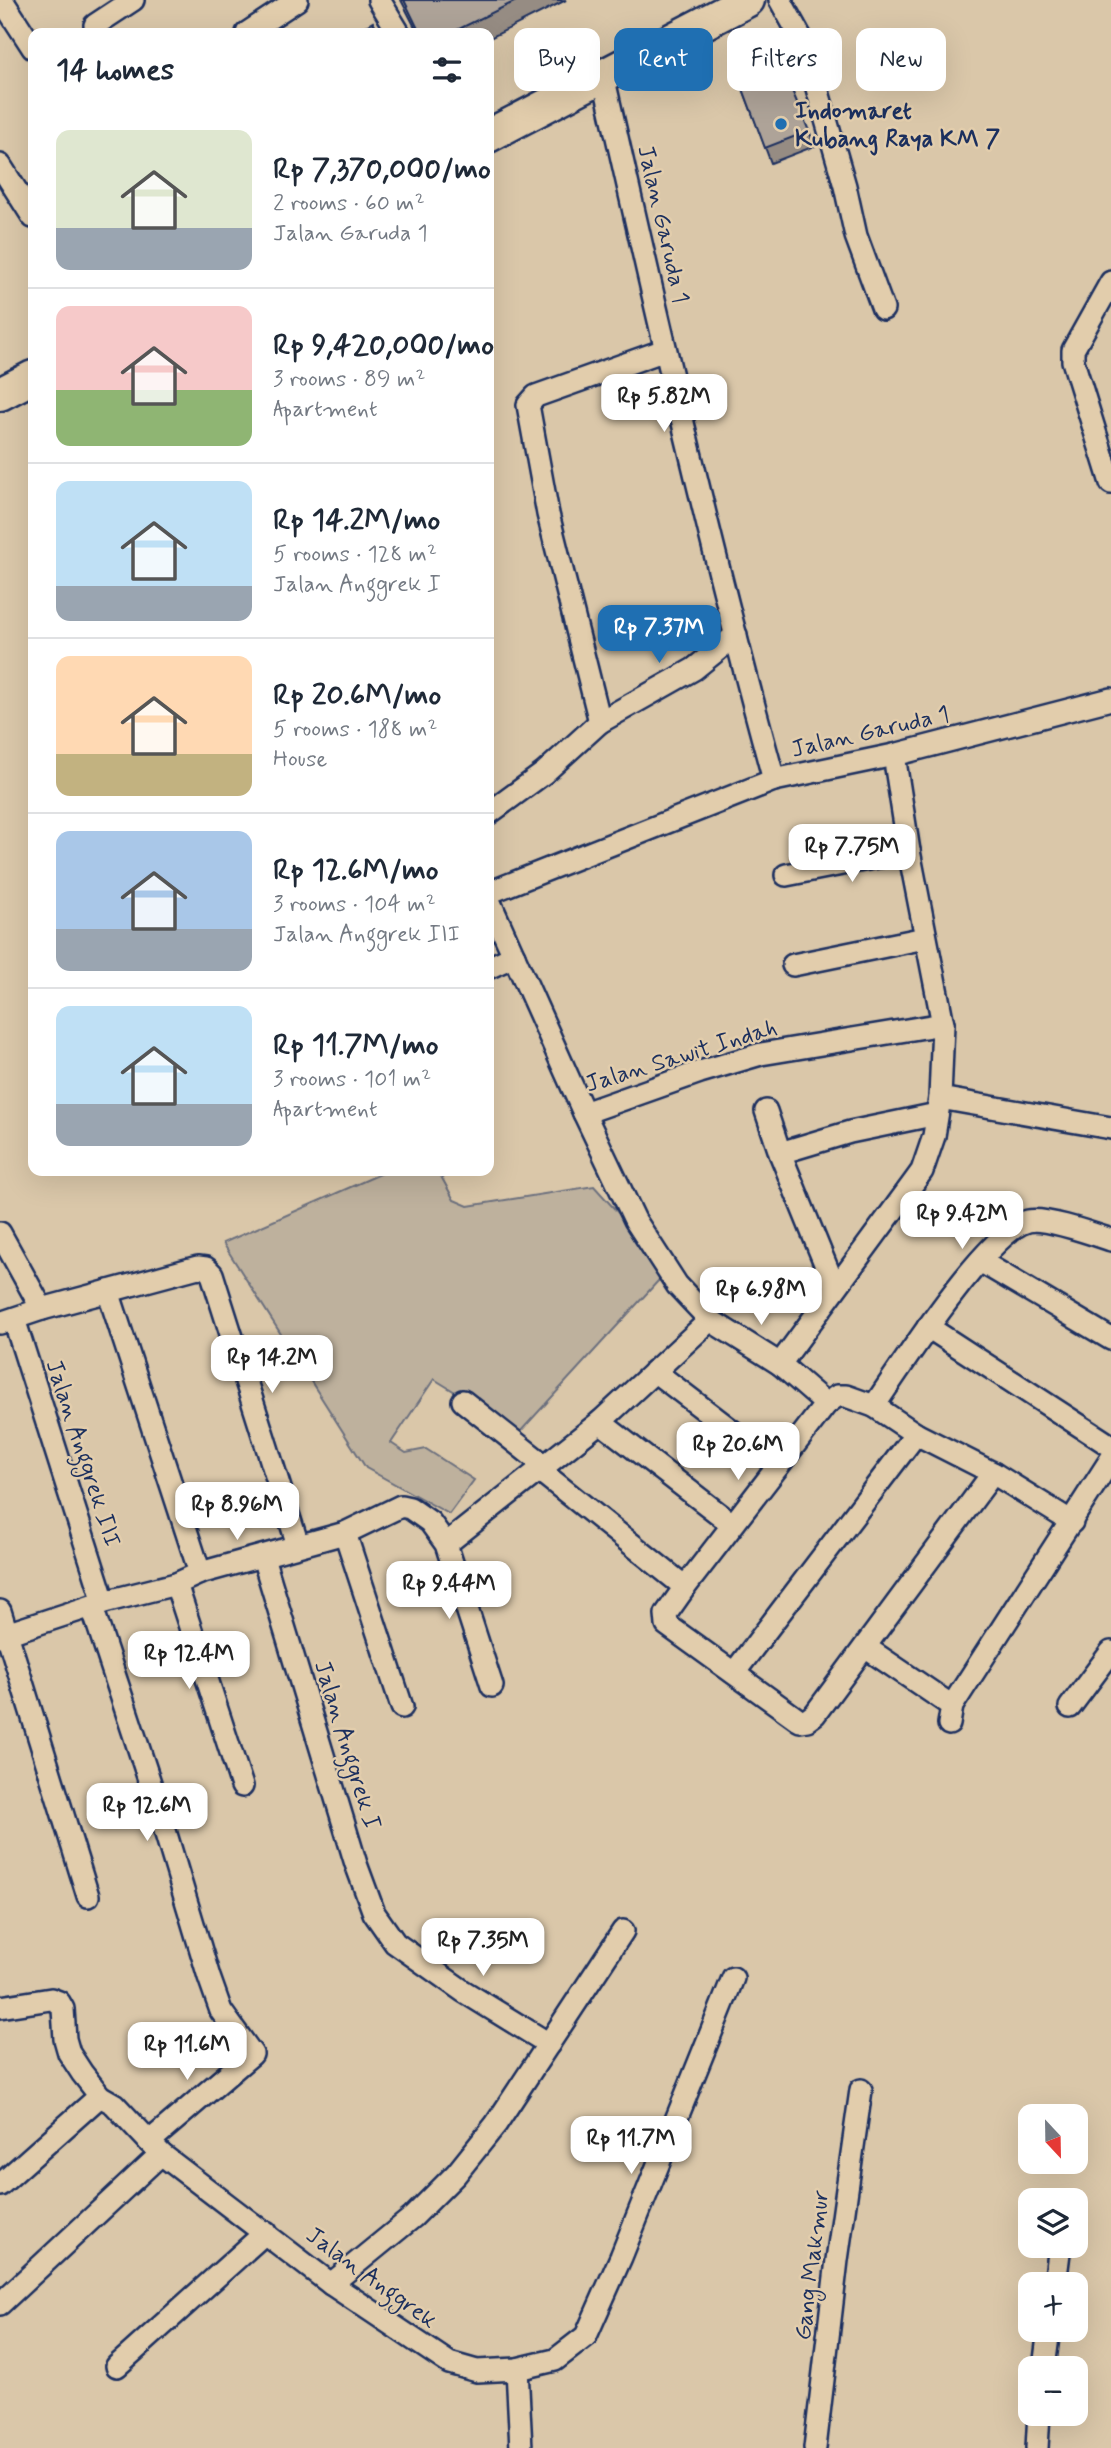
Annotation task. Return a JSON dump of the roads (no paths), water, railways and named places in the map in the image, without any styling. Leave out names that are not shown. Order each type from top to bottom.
[{"type":"highway","points":[[494,133],[603,75],[713,8],[748,0]]},
{"type":"highway","points":[[0,394],[28,380]]},
{"type":"street","points":[[2,0],[28,40]]},
{"type":"street","points":[[95,25],[133,0]]},
{"type":"street","points":[[255,28],[297,0]]},
{"type":"street","points":[[379,0],[396,28]]},
{"type":"street","points":[[780,0],[804,43],[845,186],[856,236],[883,309]]},
{"type":"street","name":"Jalan Garuda 1","points":[[603,75],[665,350],[774,780],[894,754],[1111,699]]},
{"type":"street","points":[[0,164],[28,208]]},
{"type":"street","points":[[1111,282],[1073,349],[1073,361],[1111,483]]},
{"type":"street","points":[[600,722],[548,514],[528,405],[536,396],[665,350]]},
{"type":"street","points":[[494,810],[544,773],[600,722],[694,669],[736,635]]},
{"type":"street","points":[[780,1364],[922,1171],[934,1136],[939,1106],[943,1024],[909,851],[894,754]]},
{"type":"street","points":[[494,891],[774,780]]},
{"type":"street","points":[[786,875],[909,851]]},
{"type":"street","name":"Jalan Sawit Indah","points":[[494,911],[584,1113],[700,1072],[761,1054],[943,1024]]},
{"type":"street","points":[[793,965],[925,938]]},
{"type":"street","points":[[494,965],[514,956]]},
{"type":"street","points":[[779,1153],[939,1106],[1111,1128]]},
{"type":"street","points":[[766,1111],[779,1153],[835,1288]]},
{"type":"street","points":[[584,1113],[635,1220],[677,1285],[710,1320],[780,1364],[826,1404]]},
{"type":"street","points":[[874,1406],[928,1327],[980,1262],[1017,1225],[1031,1220],[1111,1240]]},
{"type":"street","points":[[0,1233],[42,1309]]},
{"type":"street","points":[[980,1262],[1111,1339]]},
{"type":"street","points":[[7,1322],[42,1309],[108,1291],[198,1267],[206,1268],[212,1274],[298,1545]]},
{"type":"street","points":[[108,1291],[200,1573]]},
{"type":"street","points":[[454,1538],[600,1422],[710,1320]]},
{"type":"street","name":"Jalan Anggrek III","points":[[7,1322],[98,1604],[209,1977],[221,2011],[251,2054],[155,2148]]},
{"type":"street","points":[[928,1327],[1111,1446]]},
{"type":"street","points":[[654,1371],[778,1466]]},
{"type":"street","points":[[993,1472],[815,1714],[807,1720],[800,1721],[667,1625],[666,1614],[685,1587],[826,1404],[836,1396],[846,1396],[874,1406],[916,1434],[993,1472],[1072,1522]]},
{"type":"street","points":[[463,1401],[685,1587]]},
{"type":"street","points":[[600,1422],[732,1524]]},
{"type":"street","points":[[734,1672],[916,1434]]},
{"type":"street","points":[[865,1647],[950,1715],[1111,1459]]},
{"type":"street","points":[[3,1634],[98,1604],[176,1584],[200,1573],[345,1533],[401,1506],[454,1538],[492,1686]]},
{"type":"street","points":[[345,1533],[402,1707]]},
{"type":"street","name":"Jalan Anggrek I","points":[[263,1557],[356,1864],[374,1913],[396,1943],[463,1991],[549,2044]]},
{"type":"street","points":[[176,1584],[242,1786]]},
{"type":"street","points":[[0,1611],[3,1634],[88,1896]]},
{"type":"street","points":[[1070,1706],[1111,1652]]},
{"type":"street","points":[[331,2284],[413,2217],[456,2174],[496,2123],[623,1931]]},
{"type":"street","name":"Jalan Anggrek","points":[[0,2007],[51,1999],[59,2002],[63,2008],[65,2039],[69,2053],[100,2096],[114,2104],[155,2148],[331,2284],[449,2363],[477,2371],[517,2369],[555,2360],[586,2336],[621,2258],[733,1978]]},
{"type":"street","name":"Gang Makmur","points":[[815,2448],[837,2260],[861,2090]]},
{"type":"street","points":[[0,2185],[100,2096]]},
{"type":"street","points":[[0,2304],[155,2148]]},
{"type":"street","points":[[117,2366],[266,2232]]},
{"type":"street","points":[[517,2369],[521,2448]]},
{"type":"street","points":[[1037,2448],[1038,2426]]},
{"type":"place","name":"Indomaret Kubang Raya KM 7","points":[[781,124]]}]
